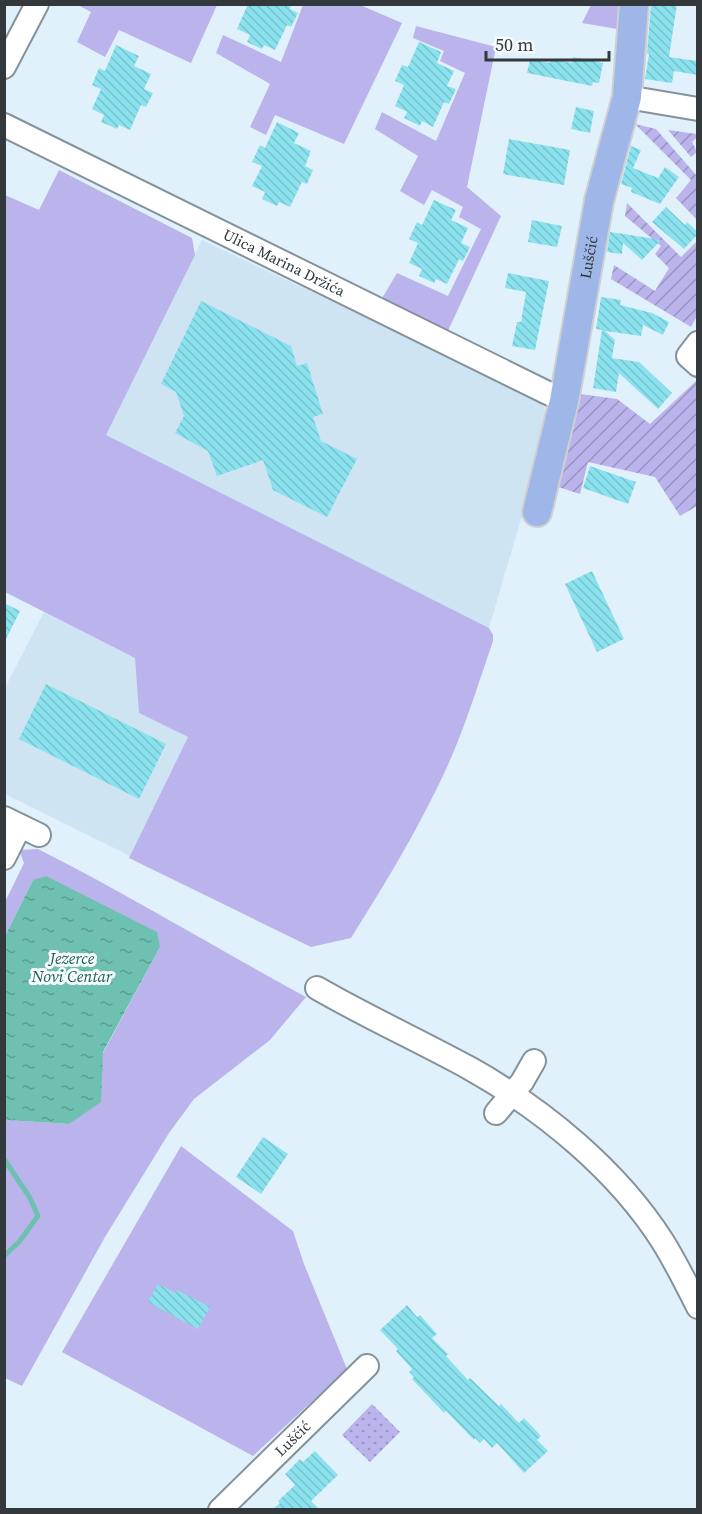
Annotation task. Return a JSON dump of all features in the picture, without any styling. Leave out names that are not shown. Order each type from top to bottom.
[{"type":"main road","name":"Luščić","points":[[537,512],[564,401],[599,201],[627,97],[634,4]]},
{"type":"street","points":[[4,67],[37,4]]},
{"type":"street","points":[[627,97],[698,109]]},
{"type":"street","name":"Ulica Marina Držića","points":[[4,125],[564,401]]},
{"type":"street","points":[[698,343],[688,357],[698,365]]},
{"type":"street","points":[[4,858],[21,826]]},
{"type":"street","points":[[321,983],[472,1070],[517,1088],[563,1115],[596,1144],[643,1193],[670,1228],[698,1274]]},
{"type":"street","points":[[496,1113],[517,1088],[534,1061]]},
{"type":"street","points":[[517,1088],[589,1154],[633,1202],[663,1241],[698,1307]]},
{"type":"street","name":"Luščić","points":[[220,1509],[367,1366]]},
{"type":"shaded area","points":[[78,5],[217,5],[191,63],[119,30],[105,57],[77,42],[91,12]]},
{"type":"shaded area","points":[[303,5],[360,5],[402,23],[344,144],[275,115],[266,135],[250,127],[270,84],[216,53],[223,35],[281,62]]},
{"type":"shaded area","points":[[591,5],[625,5],[623,30],[582,23]]},
{"type":"shaded area","points":[[416,26],[496,47],[467,187],[501,216],[447,333],[381,300],[397,273],[448,296],[481,229],[459,217],[463,207],[432,190],[424,205],[400,191],[418,156],[375,129],[382,112],[436,141],[465,73],[440,61],[444,51],[413,38]]},
{"type":"shaded area","points":[[635,124],[656,129],[697,176],[697,220],[676,198],[691,180]]},
{"type":"shaded area","points":[[668,130],[697,134],[692,142],[697,152],[691,157]]},
{"type":"shaded area","points":[[59,170],[192,238],[195,255],[106,435],[489,628],[493,635],[469,712],[440,782],[398,861],[351,938],[311,947],[129,858],[188,737],[139,713],[135,658],[5,592],[5,195],[39,210]]},
{"type":"shaded area","points":[[627,203],[681,257],[697,241],[697,316],[691,327],[611,279],[614,265],[655,291],[669,268],[655,254],[661,246],[625,216]]},
{"type":"shaded area","points":[[202,240],[534,397],[544,407],[548,427],[489,628],[105,435]]},
{"type":"shaded area","points":[[696,381],[697,506],[680,516],[655,477],[588,462],[580,494],[552,485],[573,393],[617,399],[650,424]]},
{"type":"shaded area","points":[[44,612],[135,658],[139,713],[188,737],[130,856],[5,794],[4,690]]},
{"type":"shaded area","points":[[38,849],[306,997],[270,1040],[194,1099],[169,1133],[105,1237],[22,1386],[5,1378],[5,1120],[69,1124],[101,1068],[103,1053],[160,947],[33,880],[5,936],[5,902],[24,863],[19,850]]},
{"type":"shaded area","points":[[181,1146],[293,1231],[347,1369],[253,1456],[62,1352]]},
{"type":"shaded area","points":[[372,1404],[400,1432],[370,1462],[342,1435]]},
{"type":"water","name":"Jezerce Novi Centar","points":[[46,876],[157,932],[160,947],[103,1052],[101,1102],[69,1124],[5,1120],[5,936],[33,880]]},
{"type":"building","points":[[248,4],[291,4],[290,9],[298,13],[291,27],[287,25],[275,50],[264,45],[262,49],[247,42],[250,35],[237,29]]},
{"type":"building","points":[[651,4],[677,4],[669,57],[698,61],[698,75],[674,71],[672,83],[645,79],[649,54],[647,53]]},
{"type":"building","points":[[419,42],[441,52],[437,63],[454,71],[447,86],[456,89],[449,104],[444,102],[433,127],[422,121],[420,126],[404,118],[407,112],[395,106],[404,85],[395,81],[402,65],[408,67]]},
{"type":"building","points":[[116,45],[139,56],[134,66],[151,74],[144,89],[153,93],[146,107],[141,105],[130,130],[119,125],[117,129],[101,122],[104,115],[92,109],[101,89],[92,85],[99,68],[105,71]]},
{"type":"building","points":[[573,57],[603,63],[599,83],[593,82],[592,86],[527,73],[530,59],[550,63],[551,59],[572,63]]},
{"type":"building","points":[[576,107],[594,111],[590,133],[571,129]]},
{"type":"building","points":[[277,122],[299,133],[294,143],[311,151],[305,166],[313,170],[307,184],[302,182],[290,207],[279,202],[277,206],[262,199],[265,192],[252,186],[262,166],[252,162],[260,145],[265,148]]},
{"type":"building","points":[[509,139],[570,150],[564,185],[503,174]]},
{"type":"building","points":[[631,146],[641,150],[633,168],[658,178],[665,167],[679,177],[660,204],[631,192],[632,188],[621,184]]},
{"type":"building","points":[[434,200],[456,210],[451,220],[468,228],[461,243],[470,247],[463,261],[459,259],[447,284],[436,279],[434,283],[419,276],[422,269],[409,263],[418,243],[409,239],[417,222],[422,225]]},
{"type":"building","points":[[666,207],[685,225],[687,222],[698,232],[684,249],[652,222]]},
{"type":"building","points":[[532,220],[562,226],[557,247],[528,242]]},
{"type":"building","points":[[610,232],[661,240],[642,260],[623,243],[622,254],[607,252]]},
{"type":"building","points":[[508,273],[549,281],[535,350],[512,346],[517,322],[521,322],[526,292],[505,288]]},
{"type":"building","points":[[601,297],[621,300],[620,305],[652,313],[669,322],[663,335],[643,325],[641,336],[605,331],[615,340],[612,358],[639,362],[672,393],[658,409],[619,373],[616,392],[593,388],[602,330],[596,329]]},
{"type":"building","points":[[201,301],[291,346],[297,366],[307,363],[323,414],[313,417],[321,441],[357,459],[327,517],[273,490],[263,460],[217,476],[208,451],[175,433],[184,416],[176,392],[161,384]]},
{"type":"building","points":[[590,466],[636,482],[628,504],[583,488]]},
{"type":"building","points":[[592,571],[624,639],[597,652],[565,584]]},
{"type":"building","points":[[4,603],[20,611],[4,643]]},
{"type":"building","points":[[46,684],[166,744],[139,799],[19,739]]},
{"type":"building","points":[[263,1137],[288,1154],[261,1194],[236,1177]]},
{"type":"building","points":[[158,1284],[176,1293],[177,1290],[210,1307],[198,1329],[148,1302]]},
{"type":"building","points":[[407,1305],[417,1317],[420,1315],[437,1334],[432,1338],[468,1380],[470,1378],[499,1406],[501,1404],[519,1423],[524,1418],[541,1436],[537,1440],[548,1451],[524,1473],[497,1443],[492,1448],[484,1439],[480,1443],[475,1438],[474,1440],[412,1379],[414,1377],[409,1372],[412,1369],[396,1351],[398,1349],[380,1330]]},
{"type":"building","points":[[315,1451],[338,1475],[311,1501],[319,1509],[273,1509],[295,1485],[285,1474],[300,1459],[303,1462]]},
{"type":"waterway","points":[[4,1159],[30,1198],[38,1216],[19,1242],[4,1256]]}]
